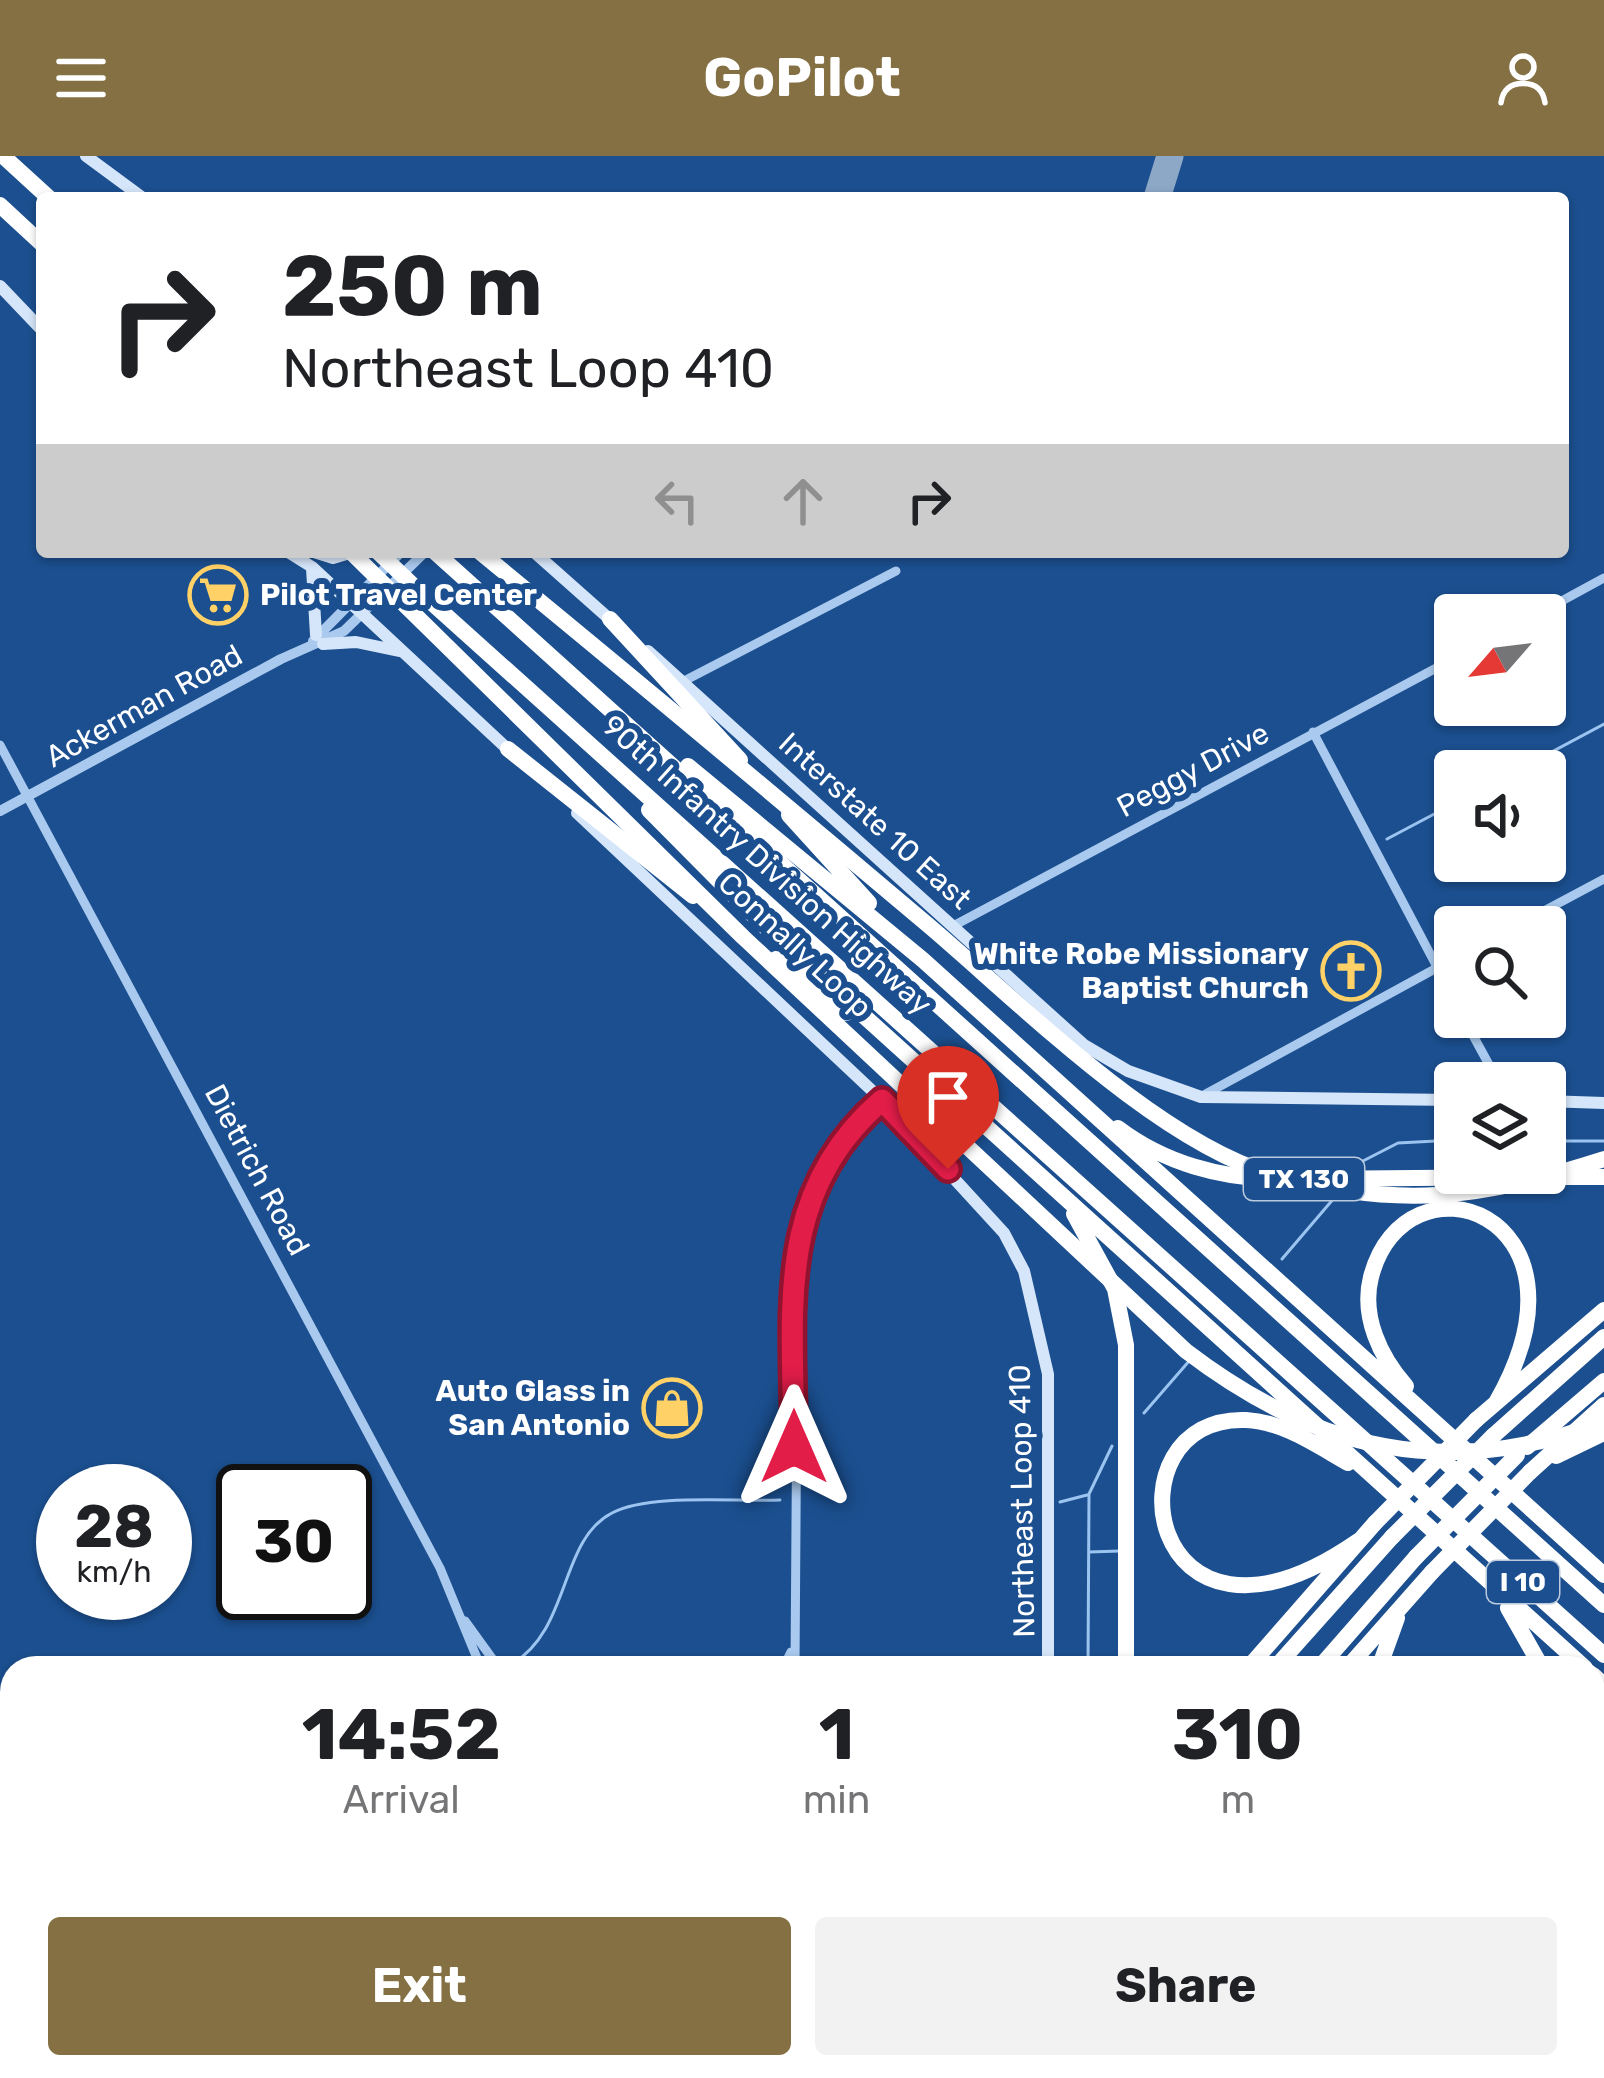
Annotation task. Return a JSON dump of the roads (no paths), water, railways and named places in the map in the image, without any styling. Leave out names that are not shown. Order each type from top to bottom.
[{"type":"highway","points":[[3,156],[42,192]]},
{"type":"highway","points":[[0,206],[36,239]]},
{"type":"highway","name":"Connally Loop","points":[[358,558],[743,937],[1186,1351],[1240,1391],[1336,1436],[1412,1450],[1495,1448],[1604,1422]]},
{"type":"highway","name":"90th Infantry Division Highway","points":[[384,558],[1604,1655]]},
{"type":"highway","name":"90th Infantry Division Highway","points":[[442,558],[1604,1605]]},
{"type":"highway","points":[[486,558],[1071,1046],[1210,1146],[1270,1174],[1354,1192],[1438,1198],[1516,1187],[1604,1159]]},
{"type":"highway","points":[[610,619],[922,960]]},
{"type":"highway","name":"TX 130","points":[[552,656],[922,960],[1036,1064],[1138,1142],[1203,1171],[1264,1179],[1604,1177]]},
{"type":"highway","points":[[512,674],[760,922],[1572,1656]]},
{"type":"highway","points":[[508,749],[836,1006],[892,1042]]},
{"type":"highway","points":[[1036,1064],[1601,1570]]},
{"type":"highway","points":[[1050,1185],[1072,1211],[1115,1288],[1126,1345],[1126,1656]]},
{"type":"highway","points":[[1441,1429],[1392,1372],[1370,1314],[1369,1284],[1378,1254],[1393,1233],[1419,1216],[1449,1208],[1481,1213],[1517,1237],[1535,1266],[1540,1299],[1531,1346],[1497,1401]]},
{"type":"highway","points":[[1258,1656],[1358,1541],[1476,1420],[1604,1310]]},
{"type":"highway","points":[[1286,1656],[1392,1537],[1493,1436],[1604,1337]]},
{"type":"highway","points":[[1329,1656],[1416,1557],[1517,1455],[1604,1381]]},
{"type":"highway","points":[[1357,1656],[1414,1590],[1530,1472],[1604,1406]]},
{"type":"highway","points":[[1358,1541],[1318,1567],[1262,1587],[1214,1582],[1186,1563],[1170,1540],[1159,1503],[1162,1485],[1186,1440],[1222,1423],[1244,1420],[1271,1424],[1310,1441],[1376,1480]]},
{"type":"highway","points":[[1530,1472],[1604,1433]]},
{"type":"highway","points":[[1472,1566],[1515,1616],[1536,1656]]},
{"type":"highway","points":[[1384,1656],[1414,1590]]},
{"type":"main road","points":[[86,156],[134,192]]},
{"type":"main road","points":[[0,286],[36,324]]},
{"type":"main road","points":[[298,558],[353,604],[882,1100]]},
{"type":"main road","name":"Interstate 10 East","points":[[541,558],[684,680],[1084,1045],[1127,1071],[1201,1096]]},
{"type":"main road","points":[[312,567],[317,641],[356,642],[404,652]]},
{"type":"main road","points":[[1201,1096],[1434,1100]]},
{"type":"main road","name":"Northeast Loop 410","points":[[882,1100],[992,1219],[1030,1292],[1048,1374],[1048,1656]]},
{"type":"main road","points":[[1566,1102],[1604,1103]]},
{"type":"street","name":"Ackerman Road","points":[[317,641],[395,558]]},
{"type":"street","name":"Ackerman Road","points":[[0,811],[365,616],[419,558]]},
{"type":"street","points":[[684,680],[896,571]]},
{"type":"street","points":[[1566,599],[1604,578]]},
{"type":"street","name":"Peggy Drive","points":[[955,925],[1434,669]]},
{"type":"street","points":[[1313,732],[1434,962]]},
{"type":"street","name":"Dietrich Road","points":[[0,745],[250,1209],[464,1621],[477,1656]]},
{"type":"street","points":[[1553,906],[1604,879]]},
{"type":"street","points":[[1201,1096],[1434,970]]},
{"type":"street","points":[[792,1656],[798,1233],[822,1169],[852,1126],[882,1100]]},
{"type":"street","name":"Dietrich Road","points":[[464,1621],[490,1656]]},
{"type":"street","points":[[789,1656],[791,1652]]},
{"type":"waterway","points":[[1555,750],[1604,724]]},
{"type":"waterway","points":[[1387,839],[1434,814]]},
{"type":"waterway","points":[[1361,1162],[1398,1143],[1434,1141]]},
{"type":"waterway","points":[[1566,1141],[1604,1141]]},
{"type":"waterway","points":[[1282,1259],[1335,1197]]},
{"type":"waterway","points":[[1144,1413],[1190,1360]]},
{"type":"waterway","points":[[1088,1656],[1089,1494],[1112,1446]]},
{"type":"waterway","points":[[1060,1502],[1087,1495]]},
{"type":"waterway","points":[[522,1656],[545,1629],[582,1543],[612,1513],[670,1501],[780,1500]]},
{"type":"waterway","points":[[1089,1552],[1120,1551]]},
{"type":"place","name":"Pilot Travel Center","points":[[218,595]]},
{"type":"place","name":"White Robe Missionary Baptist Church","points":[[1351,971]]},
{"type":"place","name":"Auto Glass in San Antonio","points":[[672,1408]]}]
